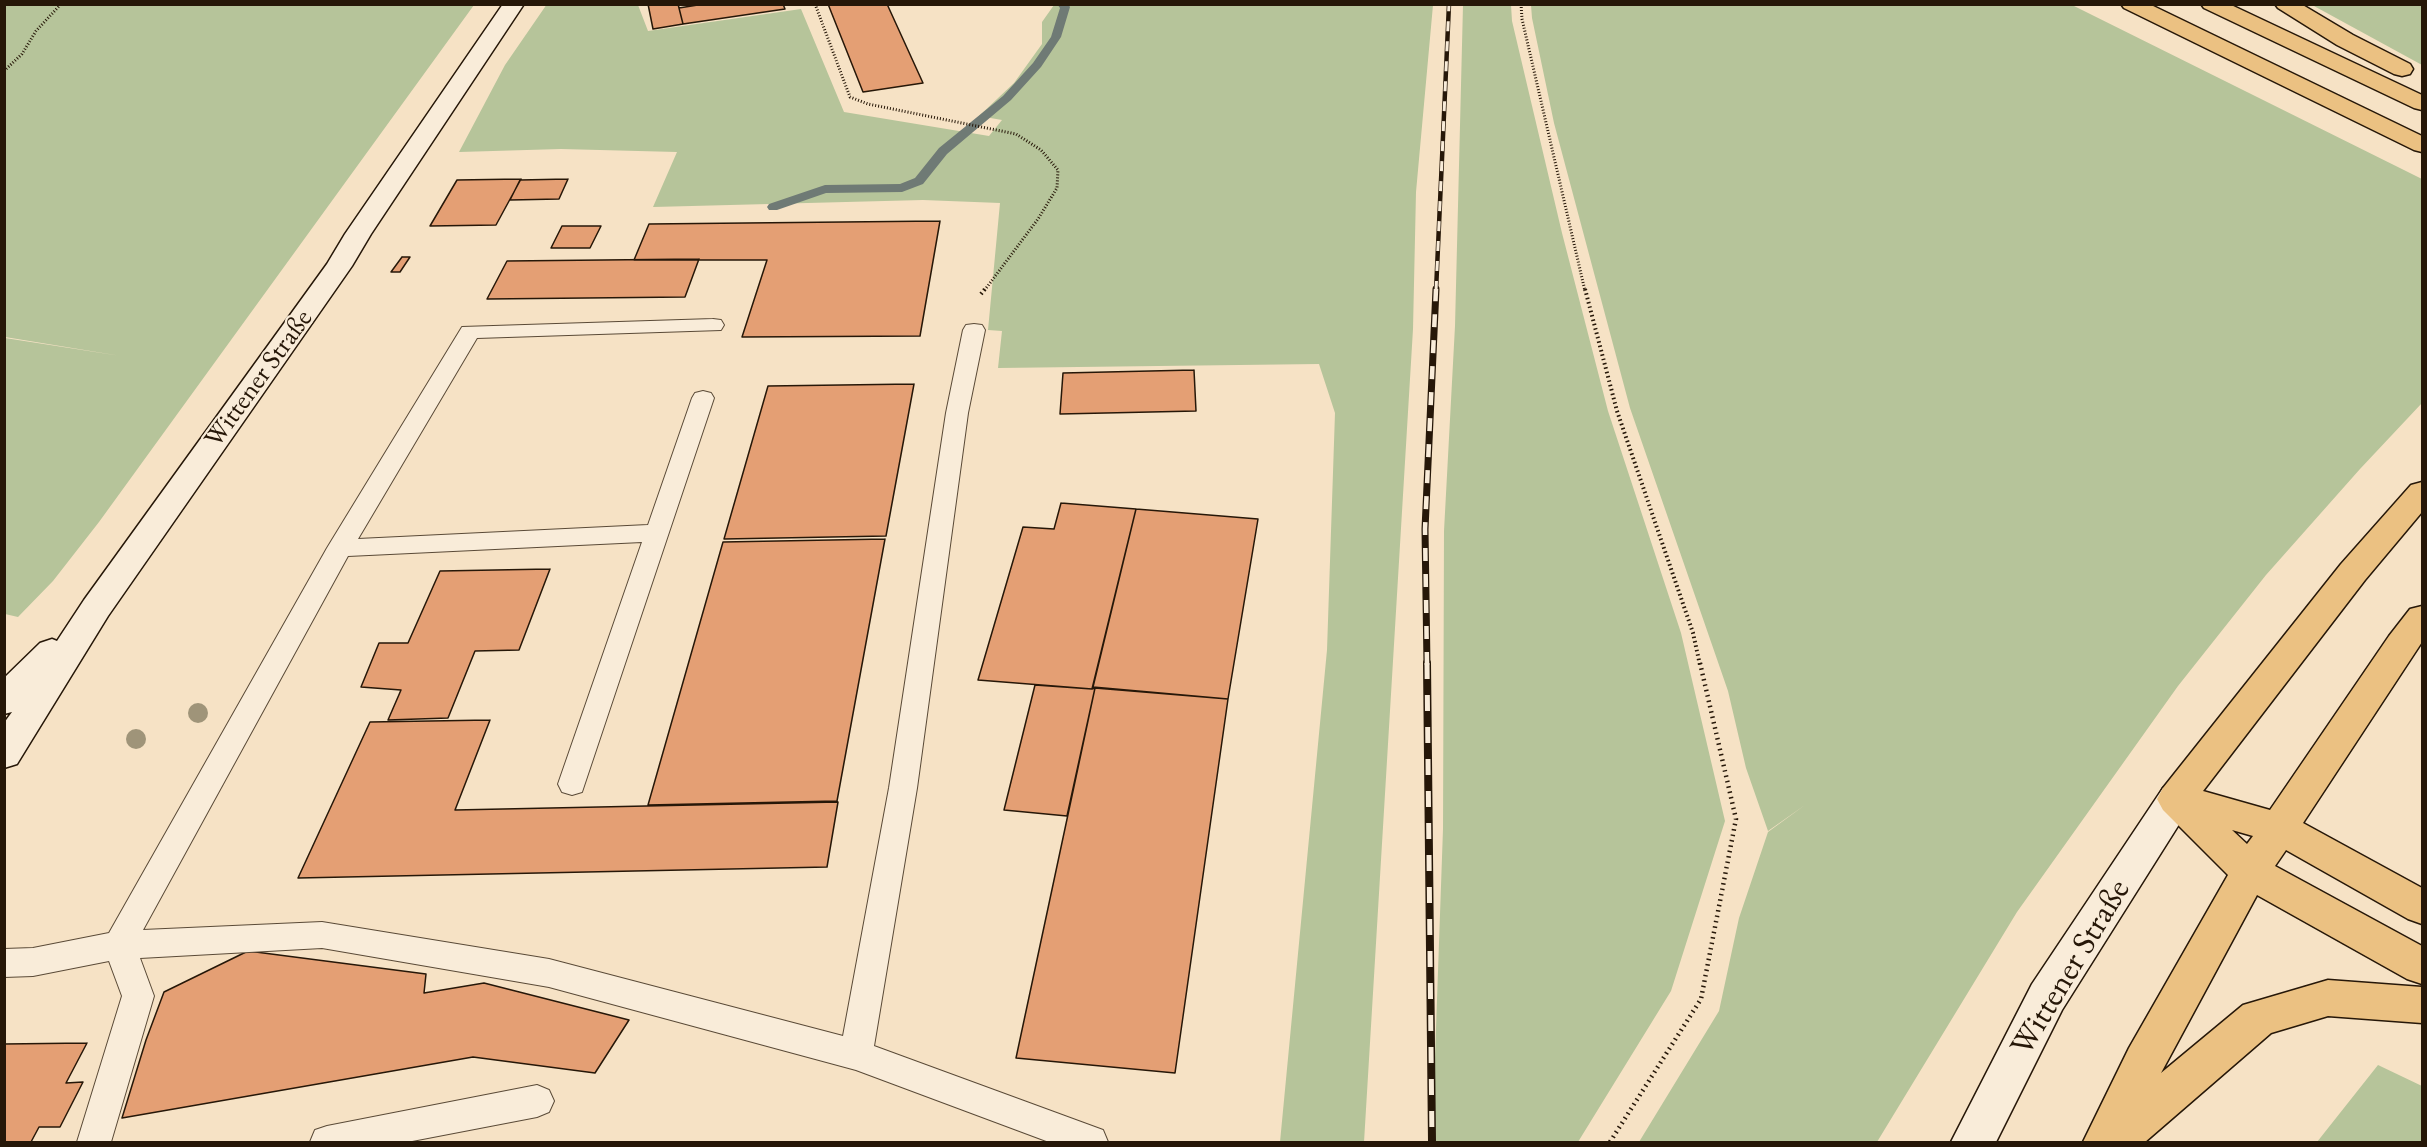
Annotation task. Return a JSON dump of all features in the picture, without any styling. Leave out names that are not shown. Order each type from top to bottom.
[{"type":"highway","points":[[2131,4],[2422,145]]},
{"type":"highway","points":[[2211,4],[2422,103]]},
{"type":"highway","points":[[2285,4],[2345,40],[2422,80]]},
{"type":"highway","points":[[2176,799],[2353,573],[2422,492]]},
{"type":"highway","points":[[2105,1143],[2144,1062],[2250,872],[2401,645],[2422,618]]},
{"type":"highway","points":[[2176,799],[2279,828],[2422,907]]},
{"type":"highway","points":[[2176,799],[2250,872],[2422,966]]},
{"type":"highway","points":[[2112,1143],[2258,1018],[2328,998],[2422,1005]]},
{"type":"main road","name":"Wittener Straße","points":[[4,754],[96,608],[339,267],[358,234],[514,4]]},
{"type":"main road","points":[[4,701],[96,608]]},
{"type":"main road","name":"Wittener Straße","points":[[1973,1143],[2047,997],[2176,799]]},
{"type":"lane","points":[[94,1143],[138,996],[119,945],[340,548],[470,332],[713,325]]},
{"type":"lane","points":[[856,1055],[903,788],[957,413],[974,330]]},
{"type":"lane","points":[[572,784],[703,398]]},
{"type":"lane","points":[[340,548],[656,533]]},
{"type":"lane","points":[[4,963],[33,962],[119,945],[322,935],[549,973],[856,1055],[1091,1143]]},
{"type":"lane","points":[[327,1143],[537,1101]]},
{"type":"path","points":[[4,70],[22,54],[36,31],[61,4]]},
{"type":"path","points":[[815,4],[850,96],[868,104],[991,127],[1016,134],[1041,150],[1058,170],[1057,188],[1038,219],[982,291],[974,330]]},
{"type":"path","points":[[1521,4],[1522,19],[1568,224],[1617,411],[1693,633],[1736,819],[1701,999],[1610,1143]]},
{"type":"green space","points":[[5,4],[474,5],[99,522],[53,581],[18,617],[5,614],[5,338],[121,356],[5,337]]},
{"type":"green space","points":[[547,4],[638,5],[648,31],[801,9],[844,112],[989,136],[1002,120],[979,116],[1014,83],[1042,44],[1042,22],[1054,5],[1433,5],[1416,192],[1413,329],[1364,1142],[1280,1142],[1327,650],[1335,413],[1319,364],[998,368],[1002,331],[988,330],[1000,203],[923,200],[653,207],[677,152],[561,149],[459,152],[505,65]]},
{"type":"green space","points":[[1463,5],[1511,5],[1512,21],[1562,233],[1608,411],[1681,633],[1725,821],[1671,991],[1578,1142],[1432,1142],[1443,829],[1444,531],[1455,326]]},
{"type":"green space","points":[[1531,5],[2072,5],[2422,179],[2422,403],[2266,575],[2178,686],[2017,912],[1877,1142],[1639,1142],[1719,1011],[1739,918],[1768,832],[1805,805],[1768,831],[1746,768],[1728,691],[1630,408],[1554,123]]},
{"type":"green space","points":[[2311,5],[2422,5],[2422,65],[2314,6]]},
{"type":"green space","points":[[2378,1065],[2422,1086],[2422,1142],[2317,1142]]},
{"type":"building","points":[[648,4],[678,4],[683,24],[653,29]]},
{"type":"building","points":[[704,4],[783,4],[785,9],[683,24],[679,8]]},
{"type":"building","points":[[828,4],[887,4],[923,83],[863,92]]},
{"type":"building","points":[[521,179],[496,225],[430,226],[457,180]]},
{"type":"building","points":[[568,179],[559,199],[510,200],[520,180]]},
{"type":"building","points":[[940,221],[920,336],[742,337],[767,260],[634,260],[649,224]]},
{"type":"building","points":[[562,226],[601,226],[590,248],[551,248]]},
{"type":"building","points":[[402,257],[410,257],[400,272],[391,272]]},
{"type":"building","points":[[699,259],[685,297],[487,299],[507,261]]},
{"type":"building","points":[[1194,370],[1196,411],[1060,414],[1063,373]]},
{"type":"building","points":[[914,384],[886,536],[724,539],[768,386]]},
{"type":"building","points":[[1061,503],[1136,509],[1092,689],[978,680],[1023,527],[1054,529]]},
{"type":"building","points":[[1136,509],[1258,519],[1228,699],[1093,687]]},
{"type":"building","points":[[885,539],[837,801],[648,805],[723,542]]},
{"type":"building","points":[[550,569],[519,650],[475,651],[448,718],[388,720],[401,690],[361,687],[379,643],[408,643],[440,571]]},
{"type":"building","points":[[1035,685],[1095,688],[1067,816],[1004,810]]},
{"type":"building","points":[[1095,688],[1228,699],[1175,1073],[1016,1058]]},
{"type":"building","points":[[490,720],[455,810],[838,802],[827,867],[298,878],[370,722]]},
{"type":"building","points":[[248,951],[426,974],[424,993],[484,983],[629,1020],[595,1073],[473,1057],[122,1118],[146,1040],[164,992]]},
{"type":"building","points":[[87,1043],[66,1083],[83,1082],[60,1127],[39,1127],[31,1142],[4,1142],[4,1044]]},
{"type":"waterway","points":[[773,207],[825,189],[902,188],[919,181],[943,151],[1007,98],[1037,65],[1056,37],[1065,7],[1062,4]]},
{"type":"railway","points":[[1436,291],[1449,4]]},
{"type":"railway","points":[[1427,665],[1425,529],[1436,289]]},
{"type":"railway","points":[[1427,663],[1432,1142]]}]
